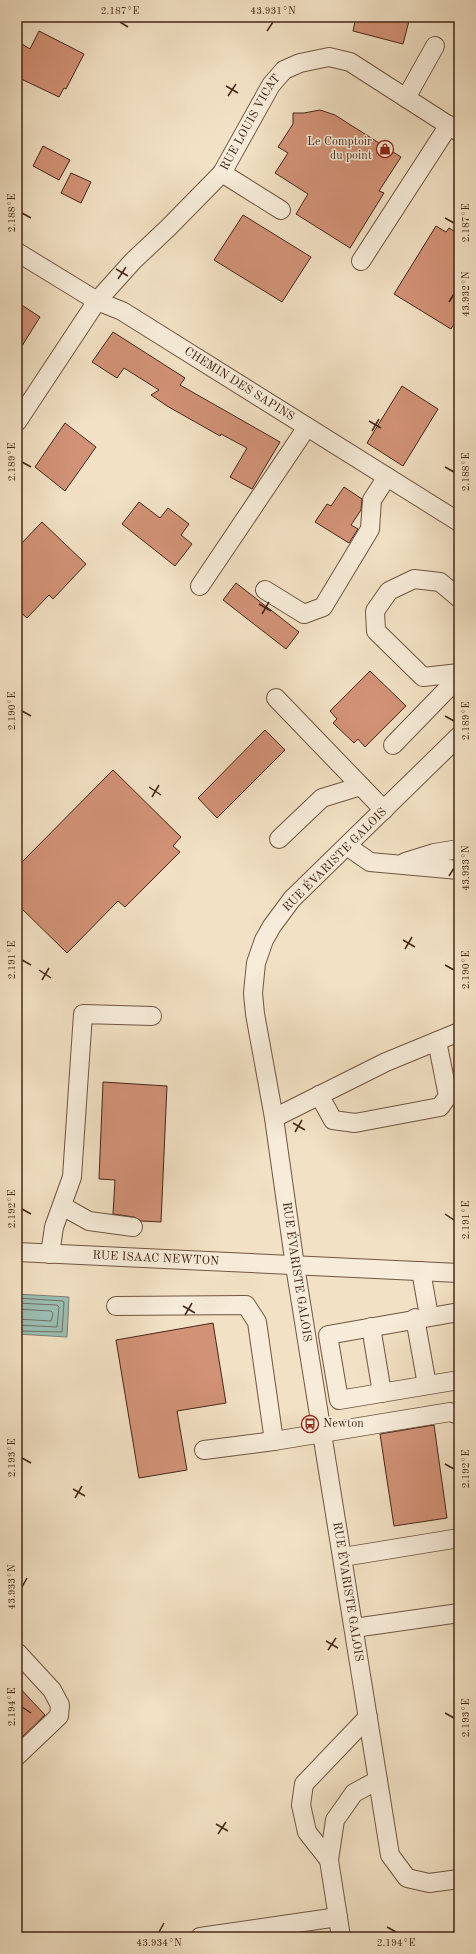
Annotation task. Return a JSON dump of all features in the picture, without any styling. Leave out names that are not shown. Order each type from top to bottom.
[{"type":"street","points":[[406,98],[436,46]]},
{"type":"street","name":"RUE LOUIS VICAT","points":[[17,422],[97,301],[133,261],[222,173],[271,85],[284,70],[300,63],[329,57],[350,62],[454,128]]},
{"type":"street","points":[[361,261],[454,128]]},
{"type":"street","points":[[222,173],[281,210]]},
{"type":"street","name":"CHEMIN DES SAPINS","points":[[17,252],[97,301],[122,311],[459,522]]},
{"type":"street","points":[[200,586],[307,427]]},
{"type":"street","points":[[265,590],[304,614],[322,607],[370,529],[372,500],[387,477]]},
{"type":"street","points":[[459,598],[440,582],[414,579],[389,591],[375,610],[376,631],[423,677],[459,673]]},
{"type":"street","points":[[393,745],[459,677]]},
{"type":"street","points":[[276,698],[384,810]]},
{"type":"street","name":"RUE ÉVARISTE GALOIS","points":[[459,736],[292,899],[264,940],[256,963],[253,993],[255,1014],[274,1118],[322,1433],[390,1855],[407,1878],[429,1883],[459,1879]]},
{"type":"street","points":[[279,839],[322,798],[361,786]]},
{"type":"street","points":[[347,846],[370,862],[459,870]]},
{"type":"street","points":[[394,865],[434,853],[459,849]]},
{"type":"street","points":[[50,1254],[54,1227],[72,1177],[83,1014],[152,1016]]},
{"type":"street","points":[[274,1118],[386,1062],[459,1032]]},
{"type":"street","points":[[319,1095],[333,1120],[355,1123],[440,1107],[448,1096],[438,1041]]},
{"type":"street","points":[[62,1206],[89,1221],[133,1227]]},
{"type":"street","name":"RUE ISAAC NEWTON","points":[[17,1252],[296,1266],[459,1272]]},
{"type":"street","points":[[422,1271],[422,1317],[427,1385]]},
{"type":"street","points":[[116,1306],[246,1305],[257,1322],[274,1441]]},
{"type":"street","points":[[459,1312],[422,1317],[328,1335],[339,1400],[459,1380]]},
{"type":"street","points":[[371,1327],[382,1393]]},
{"type":"street","points":[[204,1450],[274,1441],[450,1412],[459,1415]]},
{"type":"street","points":[[343,1557],[459,1538]]},
{"type":"street","points":[[354,1628],[459,1613]]},
{"type":"street","points":[[17,1652],[52,1690],[60,1705],[59,1716],[17,1756]]},
{"type":"street","points":[[328,1860],[307,1832],[301,1805],[304,1784],[368,1717]]},
{"type":"street","points":[[341,1937],[328,1860],[335,1820],[354,1793],[378,1780]]},
{"type":"street","points":[[200,1937],[338,1917]]},
{"type":"water","points":[[17,1294],[69,1297],[67,1337],[17,1334]]},
{"type":"building","points":[[356,17],[410,17],[403,44],[353,31]]},
{"type":"building","points":[[39,31],[84,54],[66,89],[64,88],[59,97],[17,77],[17,41],[30,49]]},
{"type":"building","points":[[320,110],[335,115],[401,157],[379,191],[384,193],[350,248],[296,214],[308,194],[275,173],[288,153],[278,147],[293,124],[293,113],[304,113]]},
{"type":"building","points":[[43,146],[70,160],[59,180],[33,166]]},
{"type":"building","points":[[71,173],[91,182],[81,203],[61,193]]},
{"type":"building","points":[[243,215],[311,257],[282,302],[214,260]]},
{"type":"building","points":[[436,226],[446,232],[449,228],[459,234],[459,316],[451,329],[394,294]]},
{"type":"building","points":[[17,302],[40,317],[17,354]]},
{"type":"building","points":[[113,332],[185,378],[180,385],[280,442],[252,489],[230,477],[247,448],[221,434],[220,436],[167,406],[151,395],[159,390],[124,368],[117,378],[92,362]]},
{"type":"building","points":[[402,386],[438,409],[403,466],[367,443]]},
{"type":"building","points":[[65,423],[96,447],[65,491],[35,467]]},
{"type":"building","points":[[344,487],[362,499],[361,510],[351,525],[358,529],[349,543],[315,522],[327,504],[331,506]]},
{"type":"building","points":[[139,502],[160,518],[168,508],[189,524],[181,535],[192,544],[175,566],[122,524]]},
{"type":"building","points":[[42,522],[86,564],[53,599],[49,595],[27,618],[17,609],[17,548]]},
{"type":"building","points":[[236,583],[299,632],[286,649],[223,600]]},
{"type":"building","points":[[370,671],[406,706],[365,747],[358,739],[354,743],[333,723],[337,719],[330,711]]},
{"type":"building","points":[[265,730],[285,750],[217,818],[198,798]]},
{"type":"building","points":[[113,770],[181,837],[173,846],[180,852],[125,907],[118,901],[67,953],[17,904],[17,867]]},
{"type":"building","points":[[103,1082],[167,1086],[161,1222],[141,1221],[134,1217],[113,1214],[115,1180],[99,1179]]},
{"type":"building","points":[[213,1323],[226,1403],[177,1411],[187,1470],[139,1478],[116,1340]]},
{"type":"building","points":[[434,1425],[447,1518],[394,1526],[380,1434]]},
{"type":"building","points":[[17,1685],[45,1715],[17,1742]]},
{"type":"place","name":"Le Comptoir du point","points":[[385,149]]},
{"type":"place","name":"Newton","points":[[310,1424]]}]
